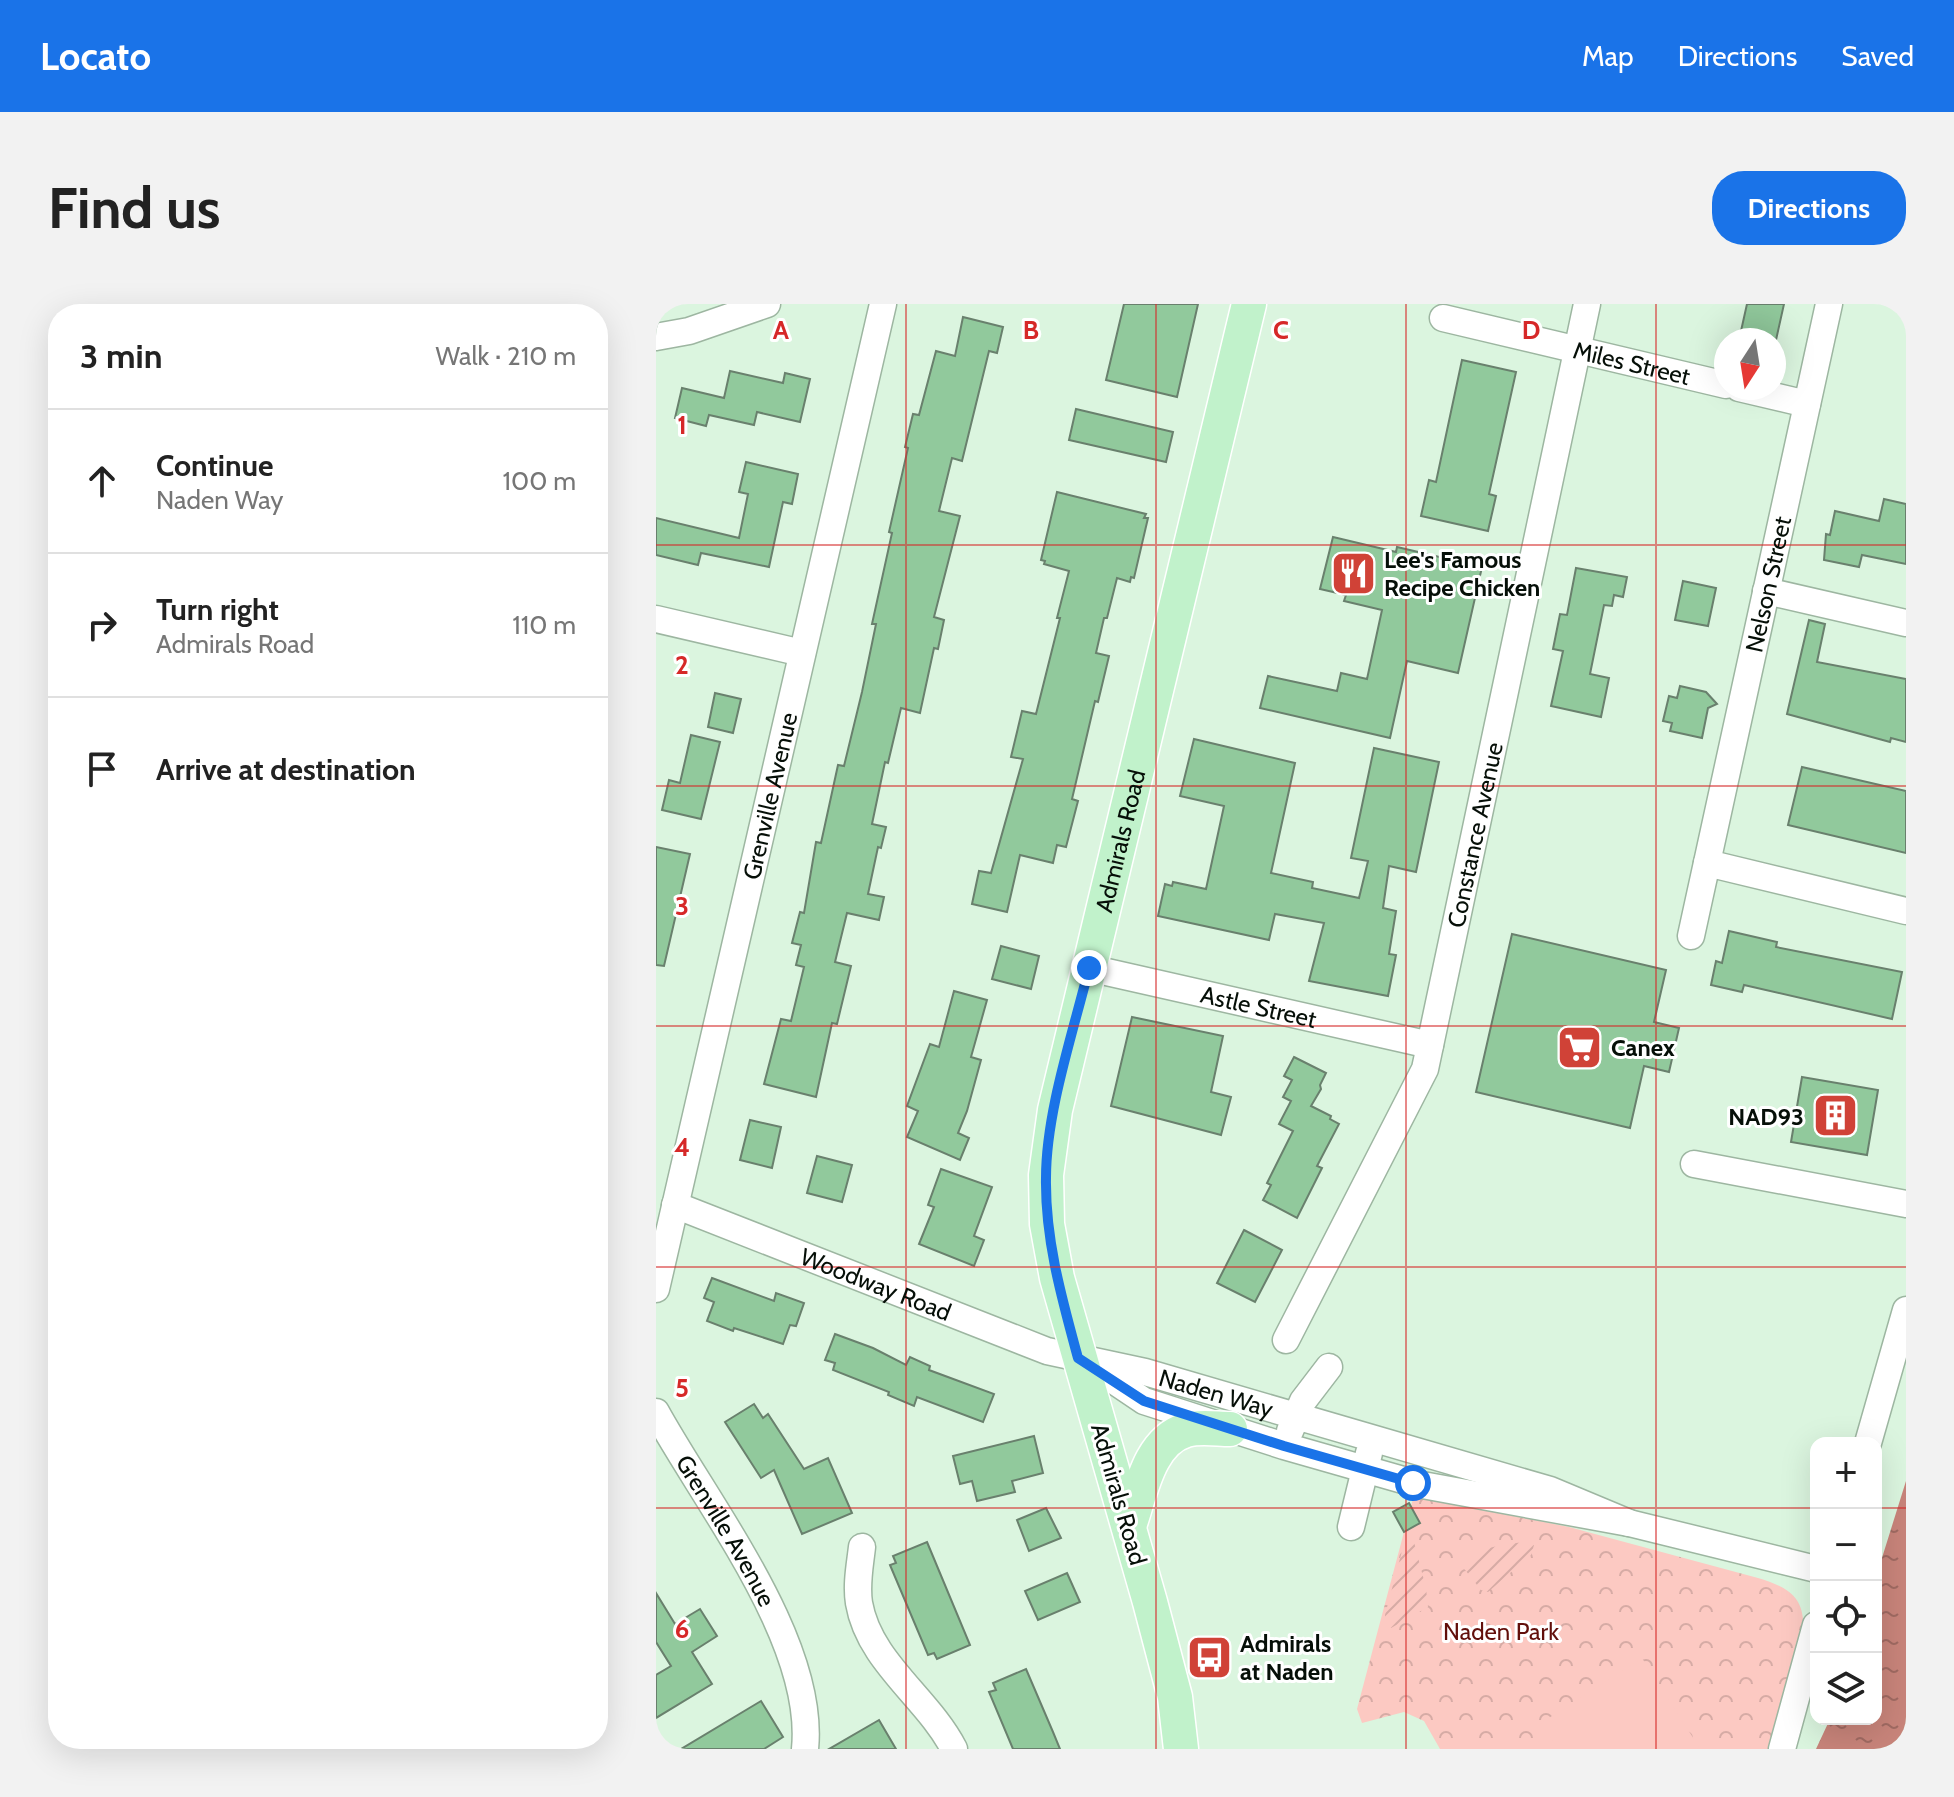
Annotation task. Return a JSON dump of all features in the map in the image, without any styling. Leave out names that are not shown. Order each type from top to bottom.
[{"type":"main road","name":"Admirals Road","points":[[1181,1749],[1175,1697],[1130,1523],[1078,1358],[1057,1278],[1047,1224],[1046,1175],[1055,1110],[1249,304]]},
{"type":"main road","points":[[1130,1523],[1151,1461],[1169,1438],[1187,1429],[1230,1429]]},
{"type":"street","points":[[656,337],[689,331],[767,304]]},
{"type":"street","name":"Grenville Avenue","points":[[656,1289],[883,304]]},
{"type":"street","name":"Constance Avenue","points":[[1286,1340],[1425,1069],[1587,304]]},
{"type":"street","name":"Nelson Street","points":[[1691,936],[1829,304]]},
{"type":"street","name":"Miles Street","points":[[1443,318],[1714,382]]},
{"type":"street","points":[[1786,399],[1807,404]]},
{"type":"street","points":[[1766,591],[1906,623]]},
{"type":"street","points":[[656,619],[802,653]]},
{"type":"street","points":[[1707,863],[1906,911]]},
{"type":"street","name":"Astle Street","points":[[1089,968],[1430,1045]]},
{"type":"street","points":[[1694,1164],[1906,1204]]},
{"type":"street","name":"Woodway Road","points":[[675,1205],[1047,1351],[1078,1358]]},
{"type":"street","points":[[1870,1437],[1906,1310]]},
{"type":"street","name":"Naden Way","points":[[1078,1358],[1145,1372],[1550,1490],[1629,1523]]},
{"type":"street","name":"Naden Way","points":[[1078,1358],[1144,1401],[1284,1446],[1417,1484],[1629,1523],[1810,1568]]},
{"type":"street","points":[[1284,1446],[1303,1401],[1329,1367]]},
{"type":"street","name":"Grenville Avenue","points":[[656,1412],[769,1603],[803,1695],[807,1722],[805,1749]]},
{"type":"street","points":[[1351,1527],[1372,1438]]},
{"type":"street","points":[[862,1547],[858,1588],[867,1629],[881,1653],[954,1749]]},
{"type":"street","points":[[1782,1749],[1810,1647]]},
{"type":"green space","name":"Naden Park","points":[[1414,1496],[1569,1527],[1758,1578],[1788,1591],[1798,1603],[1803,1619],[1769,1749],[1440,1749],[1424,1721],[1404,1712],[1362,1723],[1357,1709],[1404,1532],[1420,1523],[1411,1506]]},
{"type":"green space","points":[[1410,1541],[1414,1542],[1428,1607],[1391,1628],[1385,1621],[1385,1615],[1402,1551]]},
{"type":"green space","points":[[1524,1542],[1534,1545],[1531,1555],[1488,1592],[1481,1590],[1462,1566],[1468,1557],[1483,1550]]},
{"type":"green space","points":[[1642,1658],[1699,1747],[1558,1749],[1541,1723]]},
{"type":"water","points":[[1906,1481],[1906,1749],[1816,1749],[1827,1725],[1882,1725],[1882,1558]]},
{"type":"building","points":[[1124,304],[1198,304],[1177,397],[1106,380]]},
{"type":"building","points":[[1747,304],[1784,304],[1779,328],[1742,328]]},
{"type":"building","points":[[963,317],[1003,327],[997,353],[989,351],[962,461],[952,458],[939,511],[960,516],[934,617],[944,620],[938,649],[934,648],[920,713],[901,708],[888,763],[885,762],[872,824],[886,827],[881,848],[878,847],[868,894],[884,897],[879,920],[847,913],[835,962],[851,966],[837,1024],[832,1023],[816,1097],[764,1084],[781,1019],[791,1021],[804,967],[796,965],[801,945],[792,943],[800,912],[804,913],[816,842],[821,843],[838,765],[844,766],[862,692],[876,624],[872,624],[913,414],[919,415],[936,351],[955,356]]},
{"type":"building","points":[[1462,360],[1516,372],[1489,494],[1496,496],[1488,531],[1421,516],[1429,480],[1436,482]]},
{"type":"building","points":[[730,371],[783,383],[785,373],[810,379],[800,422],[757,412],[754,425],[709,415],[706,426],[675,418],[682,388],[724,398]]},
{"type":"building","points":[[1076,409],[1173,432],[1166,462],[1069,440]]},
{"type":"building","points":[[746,462],[798,474],[792,504],[783,502],[769,567],[701,553],[698,565],[656,555],[656,518],[739,538],[748,494],[739,492]]},
{"type":"building","points":[[1057,492],[1146,514],[1144,518],[1148,518],[1134,578],[1131,577],[1130,582],[1117,578],[1107,618],[1104,618],[1096,653],[1109,656],[1072,799],[1078,801],[1066,847],[1057,845],[1053,863],[1020,855],[1007,912],[972,904],[979,871],[991,873],[1023,759],[1011,757],[1022,711],[1036,714],[1060,618],[1057,618],[1069,571],[1044,564],[1045,561],[1041,560]]},
{"type":"building","points":[[1884,499],[1906,504],[1906,564],[1862,555],[1859,567],[1824,560],[1826,534],[1830,535],[1835,511],[1879,521]]},
{"type":"building","points":[[1333,537],[1396,552],[1397,547],[1482,567],[1458,673],[1407,661],[1390,738],[1260,708],[1268,676],[1337,691],[1341,673],[1367,679],[1382,610],[1344,601],[1346,595],[1320,589]]},
{"type":"building","points":[[1576,568],[1627,577],[1623,597],[1614,595],[1612,606],[1604,605],[1590,674],[1609,678],[1601,717],[1551,706],[1563,651],[1553,649],[1560,614],[1567,615]]},
{"type":"building","points":[[1683,581],[1716,588],[1708,626],[1675,620]]},
{"type":"building","points":[[1809,620],[1825,624],[1817,662],[1906,679],[1906,742],[1891,738],[1890,742],[1787,714]]},
{"type":"building","points":[[1680,686],[1706,692],[1717,704],[1708,708],[1702,738],[1670,731],[1672,723],[1663,721],[1669,696],[1677,698]]},
{"type":"building","points":[[715,693],[741,699],[733,733],[708,727]]},
{"type":"building","points":[[691,735],[720,742],[701,819],[662,810],[669,780],[680,783]]},
{"type":"building","points":[[1194,739],[1295,763],[1271,873],[1313,882],[1312,888],[1359,898],[1368,861],[1351,858],[1374,748],[1439,762],[1416,872],[1389,866],[1383,908],[1396,911],[1389,954],[1396,955],[1388,996],[1309,981],[1324,923],[1275,914],[1269,940],[1158,916],[1165,884],[1172,886],[1173,882],[1206,889],[1224,806],[1180,796]]},
{"type":"building","points":[[1802,767],[1906,791],[1906,853],[1788,825]]},
{"type":"building","points":[[656,847],[690,854],[664,966],[656,965]]},
{"type":"building","points":[[1729,931],[1777,942],[1776,947],[1902,972],[1892,1019],[1744,985],[1742,992],[1711,985],[1716,961],[1722,963]]},
{"type":"building","name":"Canex","points":[[1512,934],[1666,970],[1654,1022],[1679,1028],[1669,1072],[1644,1066],[1630,1128],[1476,1092]]},
{"type":"building","points":[[1001,946],[1039,956],[1031,989],[992,979]]},
{"type":"building","points":[[954,991],[987,1000],[971,1057],[981,1060],[958,1133],[969,1138],[960,1160],[907,1137],[918,1111],[907,1106],[930,1044],[939,1047]]},
{"type":"building","points":[[1132,1017],[1223,1036],[1211,1092],[1231,1097],[1221,1135],[1111,1106]]},
{"type":"building","points":[[1294,1057],[1326,1073],[1311,1106],[1331,1116],[1330,1119],[1339,1124],[1317,1166],[1322,1168],[1297,1218],[1263,1200],[1271,1185],[1267,1183],[1293,1131],[1279,1124],[1291,1101],[1283,1097],[1292,1080],[1284,1076]]},
{"type":"building","name":"NAD93","points":[[1802,1077],[1878,1090],[1867,1155],[1791,1142]]},
{"type":"building","points":[[750,1120],[781,1127],[772,1168],[740,1160]]},
{"type":"building","points":[[817,1156],[852,1165],[842,1202],[807,1193]]},
{"type":"building","points":[[941,1169],[992,1187],[974,1236],[984,1240],[974,1266],[919,1244],[934,1207],[928,1205]]},
{"type":"building","points":[[1244,1230],[1282,1250],[1255,1302],[1217,1283]]},
{"type":"building","points":[[712,1278],[774,1301],[776,1293],[804,1303],[796,1326],[790,1325],[783,1344],[707,1321],[714,1302],[704,1298]]},
{"type":"building","points":[[835,1334],[906,1365],[910,1357],[930,1366],[929,1370],[994,1394],[983,1422],[917,1397],[914,1406],[888,1395],[889,1392],[833,1370],[835,1363],[825,1360]]},
{"type":"building","points":[[754,1404],[763,1418],[768,1414],[804,1469],[828,1458],[852,1513],[802,1534],[774,1470],[761,1478],[725,1422]]},
{"type":"building","points":[[1034,1436],[1043,1473],[1012,1481],[1015,1492],[977,1501],[972,1481],[960,1484],[953,1456]]},
{"type":"building","points":[[1409,1503],[1420,1523],[1404,1532],[1393,1512]]},
{"type":"building","points":[[1046,1508],[1061,1538],[1029,1551],[1017,1520]]},
{"type":"building","points":[[927,1542],[970,1645],[937,1659],[934,1653],[928,1655],[890,1565],[896,1563],[893,1556]]},
{"type":"building","points":[[1067,1573],[1080,1602],[1038,1620],[1025,1591]]},
{"type":"building","points":[[656,1593],[675,1624],[700,1609],[717,1636],[692,1652],[712,1684],[656,1718],[656,1675],[671,1666],[656,1642]]},
{"type":"building","points":[[1026,1669],[1060,1749],[1013,1749],[989,1692],[996,1690],[993,1683]]},
{"type":"building","points":[[761,1701],[783,1737],[764,1749],[681,1749]]},
{"type":"building","points":[[879,1720],[896,1749],[829,1749]]},
{"type":"place","name":"Lee's Famous Recipe Chicken","points":[[1353,573]]},
{"type":"place","name":"Canex","points":[[1580,1047]]},
{"type":"place","name":"NAD93","points":[[1835,1116]]},
{"type":"place","name":"Admirals at Naden","points":[[1209,1657]]},
{"type":"route","points":[[1089,968],[1055,1110],[1046,1175],[1047,1224],[1057,1278],[1078,1358],[1144,1401],[1413,1483]]}]
